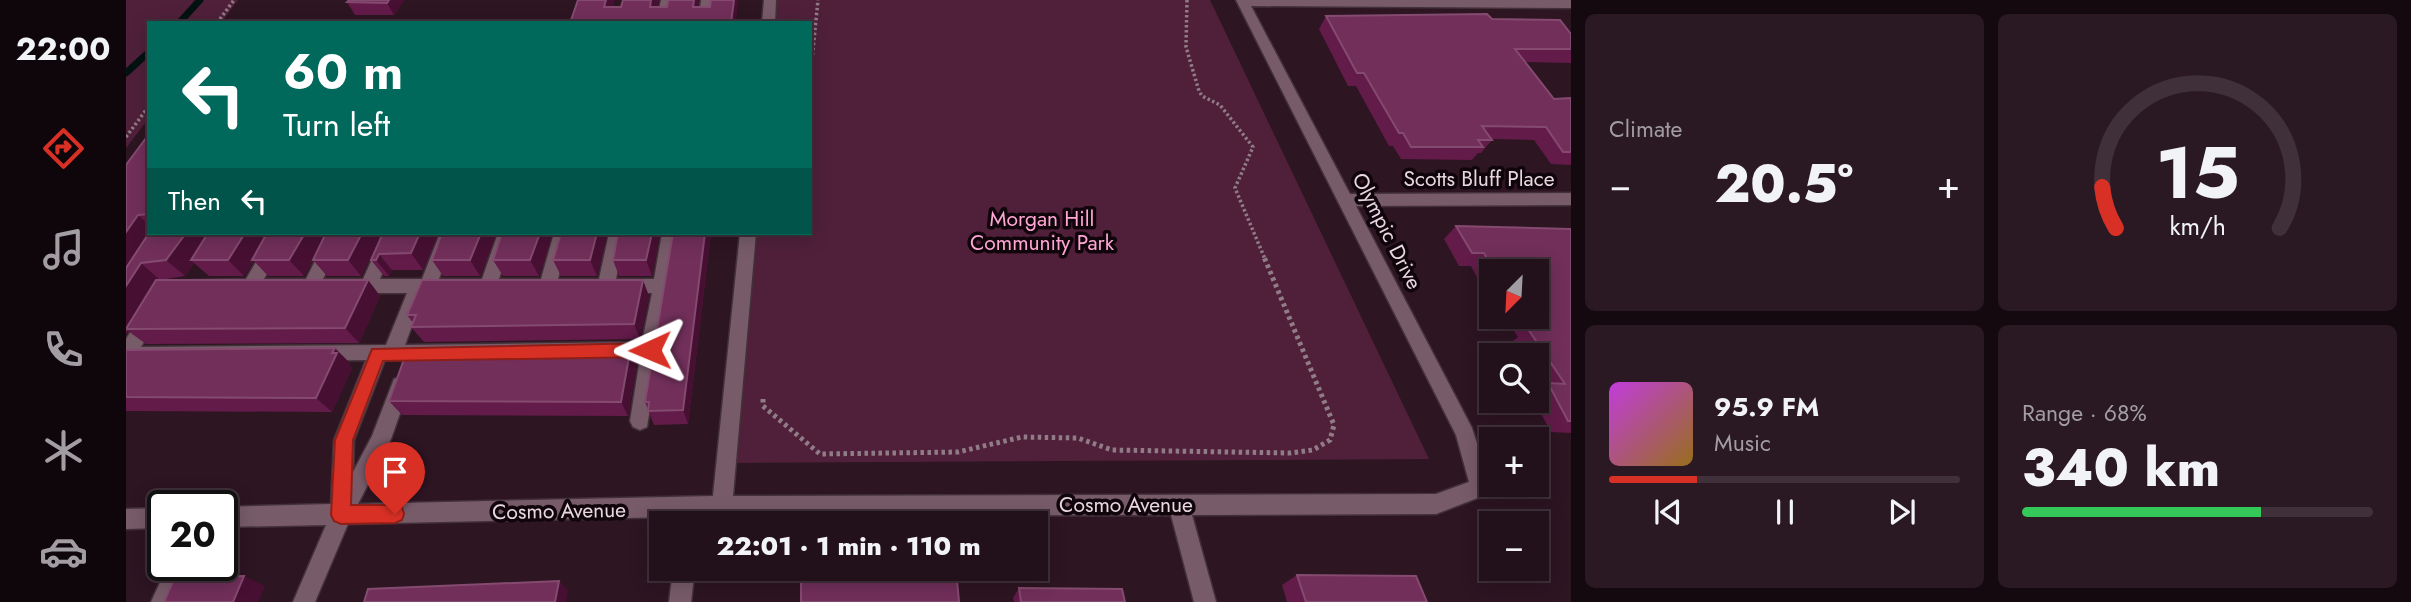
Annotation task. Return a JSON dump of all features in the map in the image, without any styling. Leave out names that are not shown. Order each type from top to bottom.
[{"type":"street","points":[[662,21],[667,0]]},
{"type":"street","points":[[704,21],[708,0]]},
{"type":"street","points":[[768,21],[770,0]]},
{"type":"street","points":[[1243,1],[1571,4]]},
{"type":"street","name":"Olympic Drive","points":[[1243,1],[1465,434],[1479,480]]},
{"type":"street","name":"Scotts Bluff Place","points":[[1346,200],[1571,199]]},
{"type":"street","points":[[251,286],[280,235]]},
{"type":"street","points":[[311,286],[336,235]]},
{"type":"street","points":[[368,286],[391,235]]},
{"type":"street","points":[[341,515],[344,440],[394,354],[448,235]]},
{"type":"street","points":[[488,286],[505,235]]},
{"type":"street","points":[[548,286],[561,235]]},
{"type":"street","points":[[606,286],[618,235]]},
{"type":"street","points":[[640,421],[670,235]]},
{"type":"street","points":[[722,506],[748,235]]},
{"type":"street","points":[[191,286],[204,265]]},
{"type":"street","points":[[126,356],[168,286],[662,286]]},
{"type":"street","points":[[138,297],[162,297]]},
{"type":"street","points":[[126,356],[650,350]]},
{"type":"street","points":[[304,602],[341,515],[381,439],[394,354]]},
{"type":"street","name":"Cosmo Avenue","points":[[706,511],[722,506],[1436,504],[1479,488]]},
{"type":"street","points":[[1179,505],[1205,602]]},
{"type":"street","name":"Cosmo Avenue","points":[[238,517],[649,516]]},
{"type":"street","points":[[126,519],[147,518]]},
{"type":"street","points":[[162,602],[172,581]]},
{"type":"street","points":[[680,602],[683,581]]},
{"type":"path","points":[[218,21],[234,0]]},
{"type":"path","points":[[812,52],[818,0]]},
{"type":"path","points":[[763,399],[763,406],[820,454],[958,452],[1022,437],[1078,438],[1112,450],[1126,451],[1309,453],[1328,443],[1334,436],[1334,425],[1235,188],[1253,147],[1220,105],[1202,96],[1199,91],[1186,47],[1187,0]]},
{"type":"path","points":[[126,137],[147,109]]},
{"type":"green space","points":[[126,0],[238,0],[222,21],[147,21],[147,121],[126,148]]},
{"type":"green space","name":"Morgan Hill Community Park","points":[[769,0],[1210,0],[1429,459],[728,463],[748,235],[812,235],[812,21],[767,21]]},
{"type":"building","points":[[389,0],[387,3],[347,2]]},
{"type":"building","points":[[578,0],[606,0],[604,7],[621,7],[623,0],[651,0],[650,7],[667,7],[668,0],[694,0],[693,7],[710,7],[711,0],[734,0],[731,21],[571,21]]},
{"type":"building","points":[[1487,14],[1492,19],[1560,20],[1571,34],[1571,49],[1515,49],[1554,99],[1571,98],[1571,152],[1563,152],[1546,127],[1482,126],[1492,140],[1478,140],[1483,147],[1411,147],[1403,133],[1399,133],[1364,73],[1357,73],[1326,16]]},
{"type":"building","points":[[147,137],[147,214],[138,215],[126,232],[126,165]]},
{"type":"building","points":[[1456,226],[1571,229],[1571,421],[1568,421],[1549,385],[1565,384],[1549,360],[1549,343],[1537,343],[1528,329],[1549,329],[1549,259],[1487,259],[1484,253],[1472,253]]},
{"type":"building","points":[[148,235],[185,235],[166,260],[141,263],[126,286],[126,268]]},
{"type":"building","points":[[207,235],[244,235],[228,260],[191,260]]},
{"type":"building","points":[[266,235],[304,235],[289,260],[252,260]]},
{"type":"building","points":[[325,235],[361,235],[348,260],[313,260]]},
{"type":"building","points":[[382,235],[419,235],[411,253],[379,254],[376,260],[371,260]]},
{"type":"building","points":[[441,235],[480,235],[470,260],[432,260]]},
{"type":"building","points":[[501,235],[539,235],[530,260],[493,260]]},
{"type":"building","points":[[560,235],[596,235],[590,260],[553,260]]},
{"type":"building","points":[[618,235],[652,235],[646,260],[613,260]]},
{"type":"building","points":[[673,235],[705,235],[683,410],[648,411],[649,402],[645,402]]},
{"type":"building","points":[[156,280],[368,280],[345,328],[126,329]]},
{"type":"building","points":[[422,280],[643,280],[634,324],[411,327],[416,315],[407,315]]},
{"type":"building","points":[[631,346],[621,402],[389,401],[408,348]]},
{"type":"building","points":[[335,348],[332,353],[337,353],[316,398],[126,397],[126,350]]},
{"type":"building","points":[[1297,575],[1416,576],[1427,602],[1306,602]]},
{"type":"building","points":[[238,576],[244,576],[233,602],[164,602],[173,581],[238,581]]},
{"type":"building","points":[[559,581],[555,602],[364,602],[368,589]]},
{"type":"building","points":[[801,581],[957,581],[959,602],[801,602]]},
{"type":"building","points":[[1019,588],[1122,589],[1125,602],[1021,602]]},
{"type":"waterway","points":[[181,21],[200,0]]},
{"type":"waterway","points":[[126,73],[147,54]]},
{"type":"route","points":[[395,514],[341,515],[344,440],[377,354],[650,350]]}]
